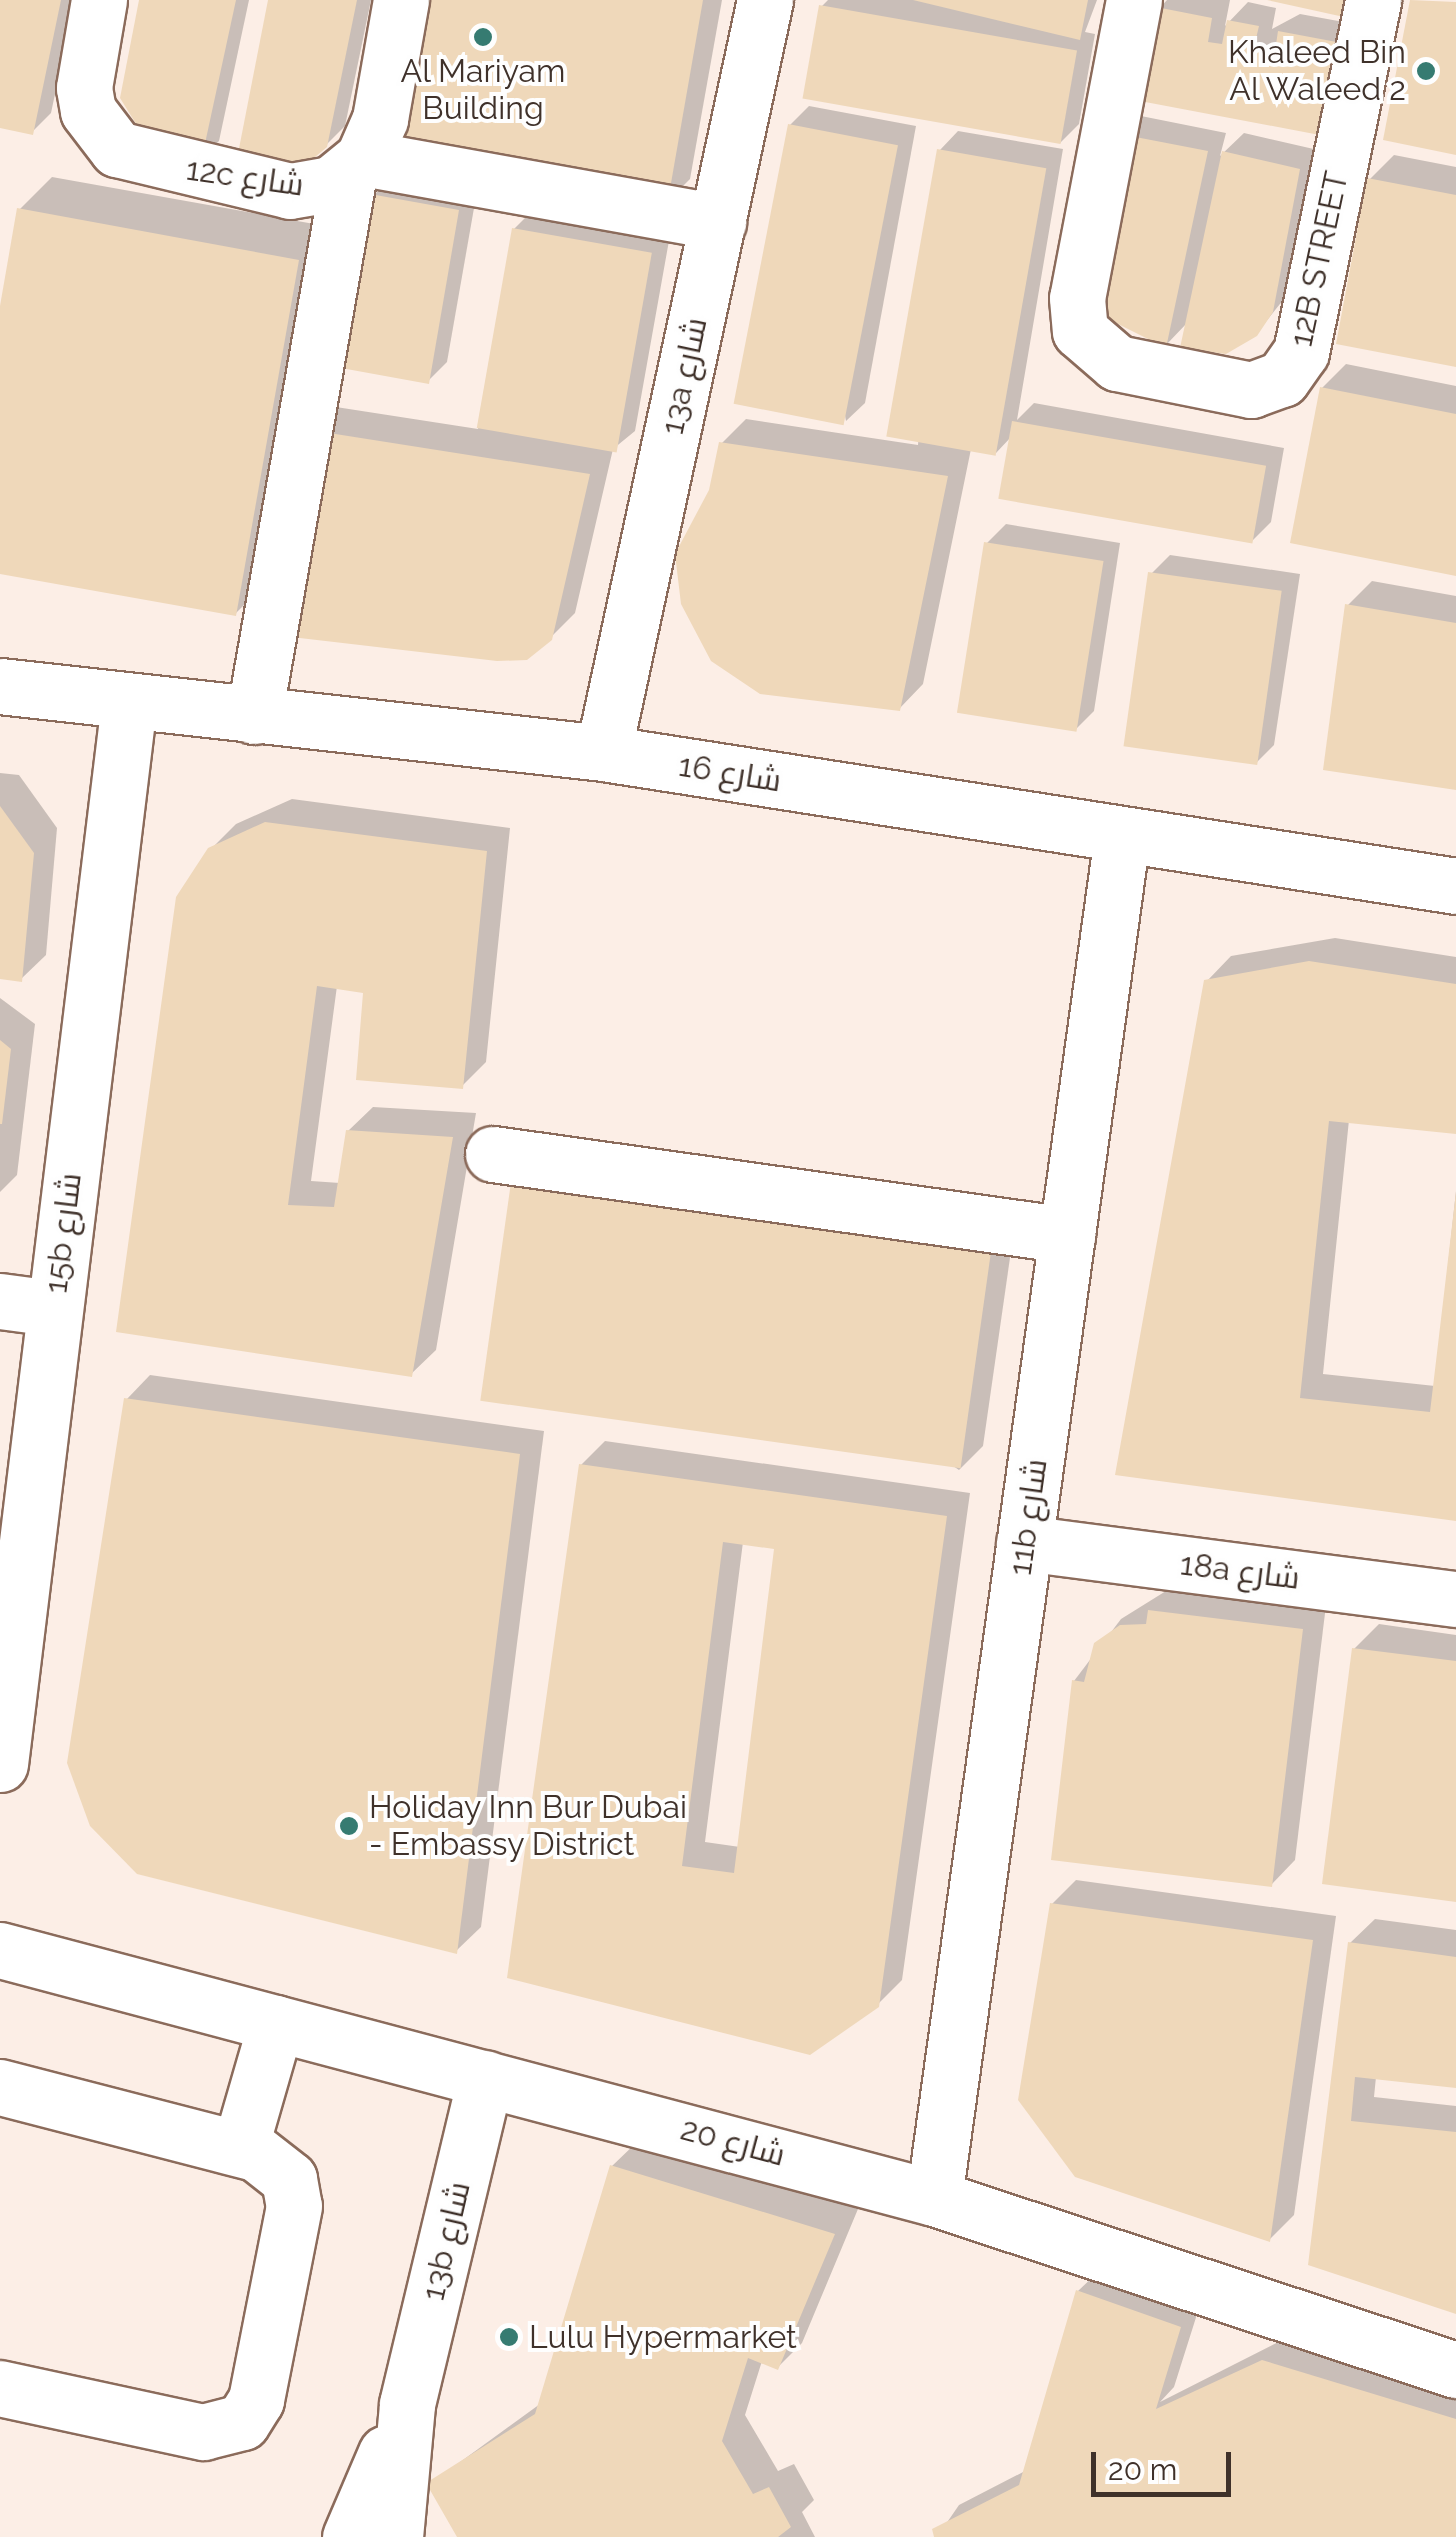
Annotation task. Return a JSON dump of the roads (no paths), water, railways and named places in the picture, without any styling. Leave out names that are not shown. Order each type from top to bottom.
[{"type":"street","name":"12c شارع","points":[[99,0],[84,88],[117,149],[290,191],[356,166]]},
{"type":"street","points":[[254,716],[356,166],[380,119],[401,0]]},
{"type":"street","name":"13a شارع","points":[[603,753],[765,0]]},
{"type":"street","name":"12B STREET","points":[[1134,0],[1077,298],[1080,331],[1116,363],[1252,390],[1282,379],[1302,352],[1373,0]]},
{"type":"street","points":[[356,166],[718,222]]},
{"type":"street","name":"شارع 16","points":[[0,686],[603,753],[1456,886]]},
{"type":"street","name":"15b شارع","points":[[0,1764],[129,702]]},
{"type":"street","name":"11b شارع","points":[[934,2198],[1122,836]]},
{"type":"street","points":[[493,1154],[1067,1236]]},
{"type":"street","points":[[0,1301],[53,1308]]},
{"type":"street","name":"18a شارع","points":[[1024,1543],[1456,1598]]},
{"type":"street","name":"شارع 20","points":[[0,1950],[934,2198],[1456,2370]]},
{"type":"street","points":[[240,2148],[276,2023]]},
{"type":"street","name":"13b شارع","points":[[357,2535],[407,2404],[485,2078]]},
{"type":"street","points":[[0,2087],[240,2148],[280,2167],[294,2206],[256,2400],[242,2422],[202,2432],[0,2388]]},
{"type":"place","name":"Al Mariyam Building","points":[[483,37]]},
{"type":"place","name":"Khaleed Bin Al Waleed 2","points":[[1426,71]]},
{"type":"place","name":"Holiday Inn Bur Dubai - Embassy District","points":[[349,1826]]},
{"type":"place","name":"Lulu Hypermarket","points":[[509,2337]]}]
